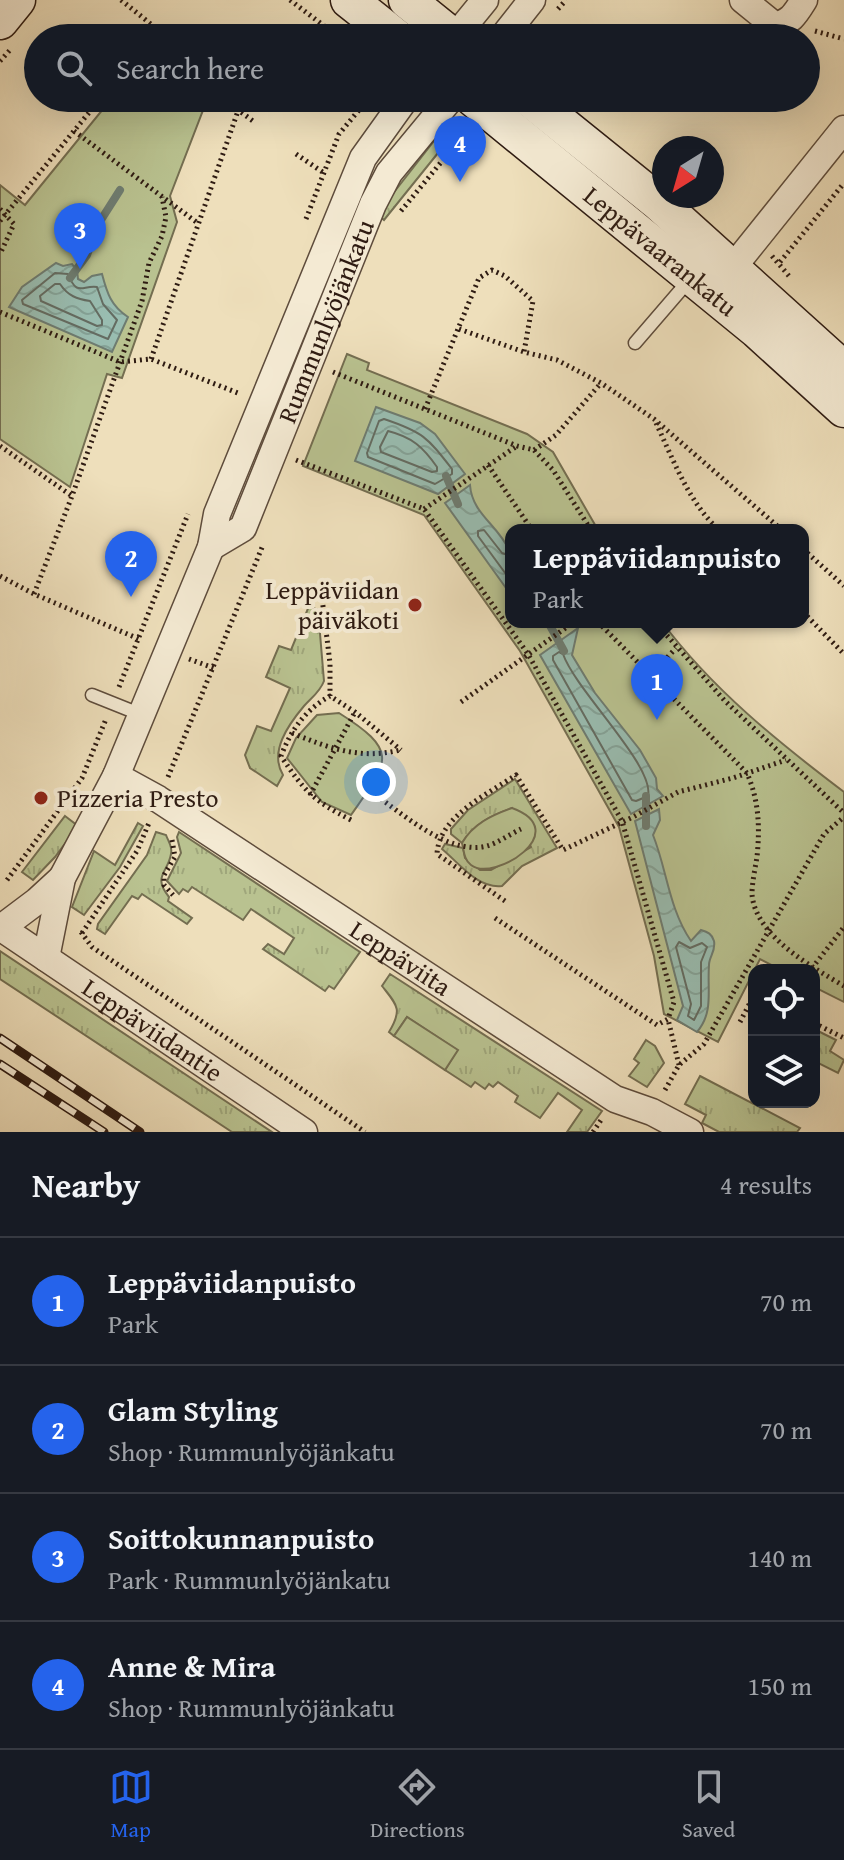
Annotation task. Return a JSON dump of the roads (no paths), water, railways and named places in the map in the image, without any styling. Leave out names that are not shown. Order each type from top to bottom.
[{"type":"main road","points":[[0,21],[17,0]]},
{"type":"main road","points":[[349,0],[379,24]]},
{"type":"main road","points":[[407,0],[437,24]]},
{"type":"main road","name":"Leppävaarankatu","points":[[492,112],[844,370]]},
{"type":"main road","name":"Leppävaarankatu","points":[[546,112],[658,202],[757,330],[844,409]]},
{"type":"street","points":[[465,24],[485,0]]},
{"type":"street","points":[[513,24],[532,0]]},
{"type":"street","points":[[743,0],[773,24]]},
{"type":"street","points":[[784,24],[793,17],[804,0]]},
{"type":"street","name":"Rummunlyöjänkatu","points":[[62,878],[116,776],[142,715],[211,547],[217,514],[363,158],[396,112]]},
{"type":"street","name":"Rummunlyöjänkatu","points":[[211,547],[243,528],[373,204],[389,173],[439,112]]},
{"type":"street","points":[[709,269],[844,129]]},
{"type":"street","name":"Leppäviita","points":[[116,776],[158,799],[615,1099],[644,1122],[690,1132]]},
{"type":"street","points":[[1,927],[62,878]]},
{"type":"street","points":[[46,958],[62,878]]},
{"type":"street","name":"Leppäviidantie","points":[[1,927],[304,1132]]},
{"type":"lane","points":[[635,343],[709,269]]},
{"type":"lane","points":[[92,695],[142,715]]},
{"type":"water","points":[[56,263],[63,266],[72,264],[77,270],[78,279],[84,282],[102,274],[110,298],[128,317],[112,352],[9,307],[22,287]]},
{"type":"water","points":[[376,407],[420,423],[435,434],[465,474],[438,494],[355,461]]},
{"type":"water","points":[[470,485],[475,504],[505,543],[505,587],[445,503]]},
{"type":"water","points":[[578,628],[572,655],[595,693],[640,750],[663,796],[631,814],[540,655]]},
{"type":"water","points":[[659,809],[660,820],[653,835],[678,916],[691,941],[701,930],[714,941],[709,965],[708,1009],[697,1032],[677,1020],[683,1006],[635,821]]},
{"type":"waterway","points":[[70,278],[87,255],[99,223],[120,190]]},
{"type":"waterway","points":[[446,476],[458,504]]},
{"type":"waterway","points":[[551,628],[564,651]]},
{"type":"waterway","points":[[646,796],[646,826]]},
{"type":"railway","points":[[0,1038],[140,1132]]},
{"type":"railway","points":[[0,1064],[104,1132]]},
{"type":"place","name":"Anne & Mira","points":[[460,182]]},
{"type":"place","name":"Soittokunnanpuisto","points":[[80,269]]},
{"type":"place","name":"Glam Styling","points":[[131,597]]},
{"type":"place","name":"Leppäviidan päiväkoti","points":[[415,605]]},
{"type":"place","name":"Leppäviidanpuisto","points":[[657,720]]},
{"type":"place","name":"Pizzeria Presto","points":[[41,798]]}]
